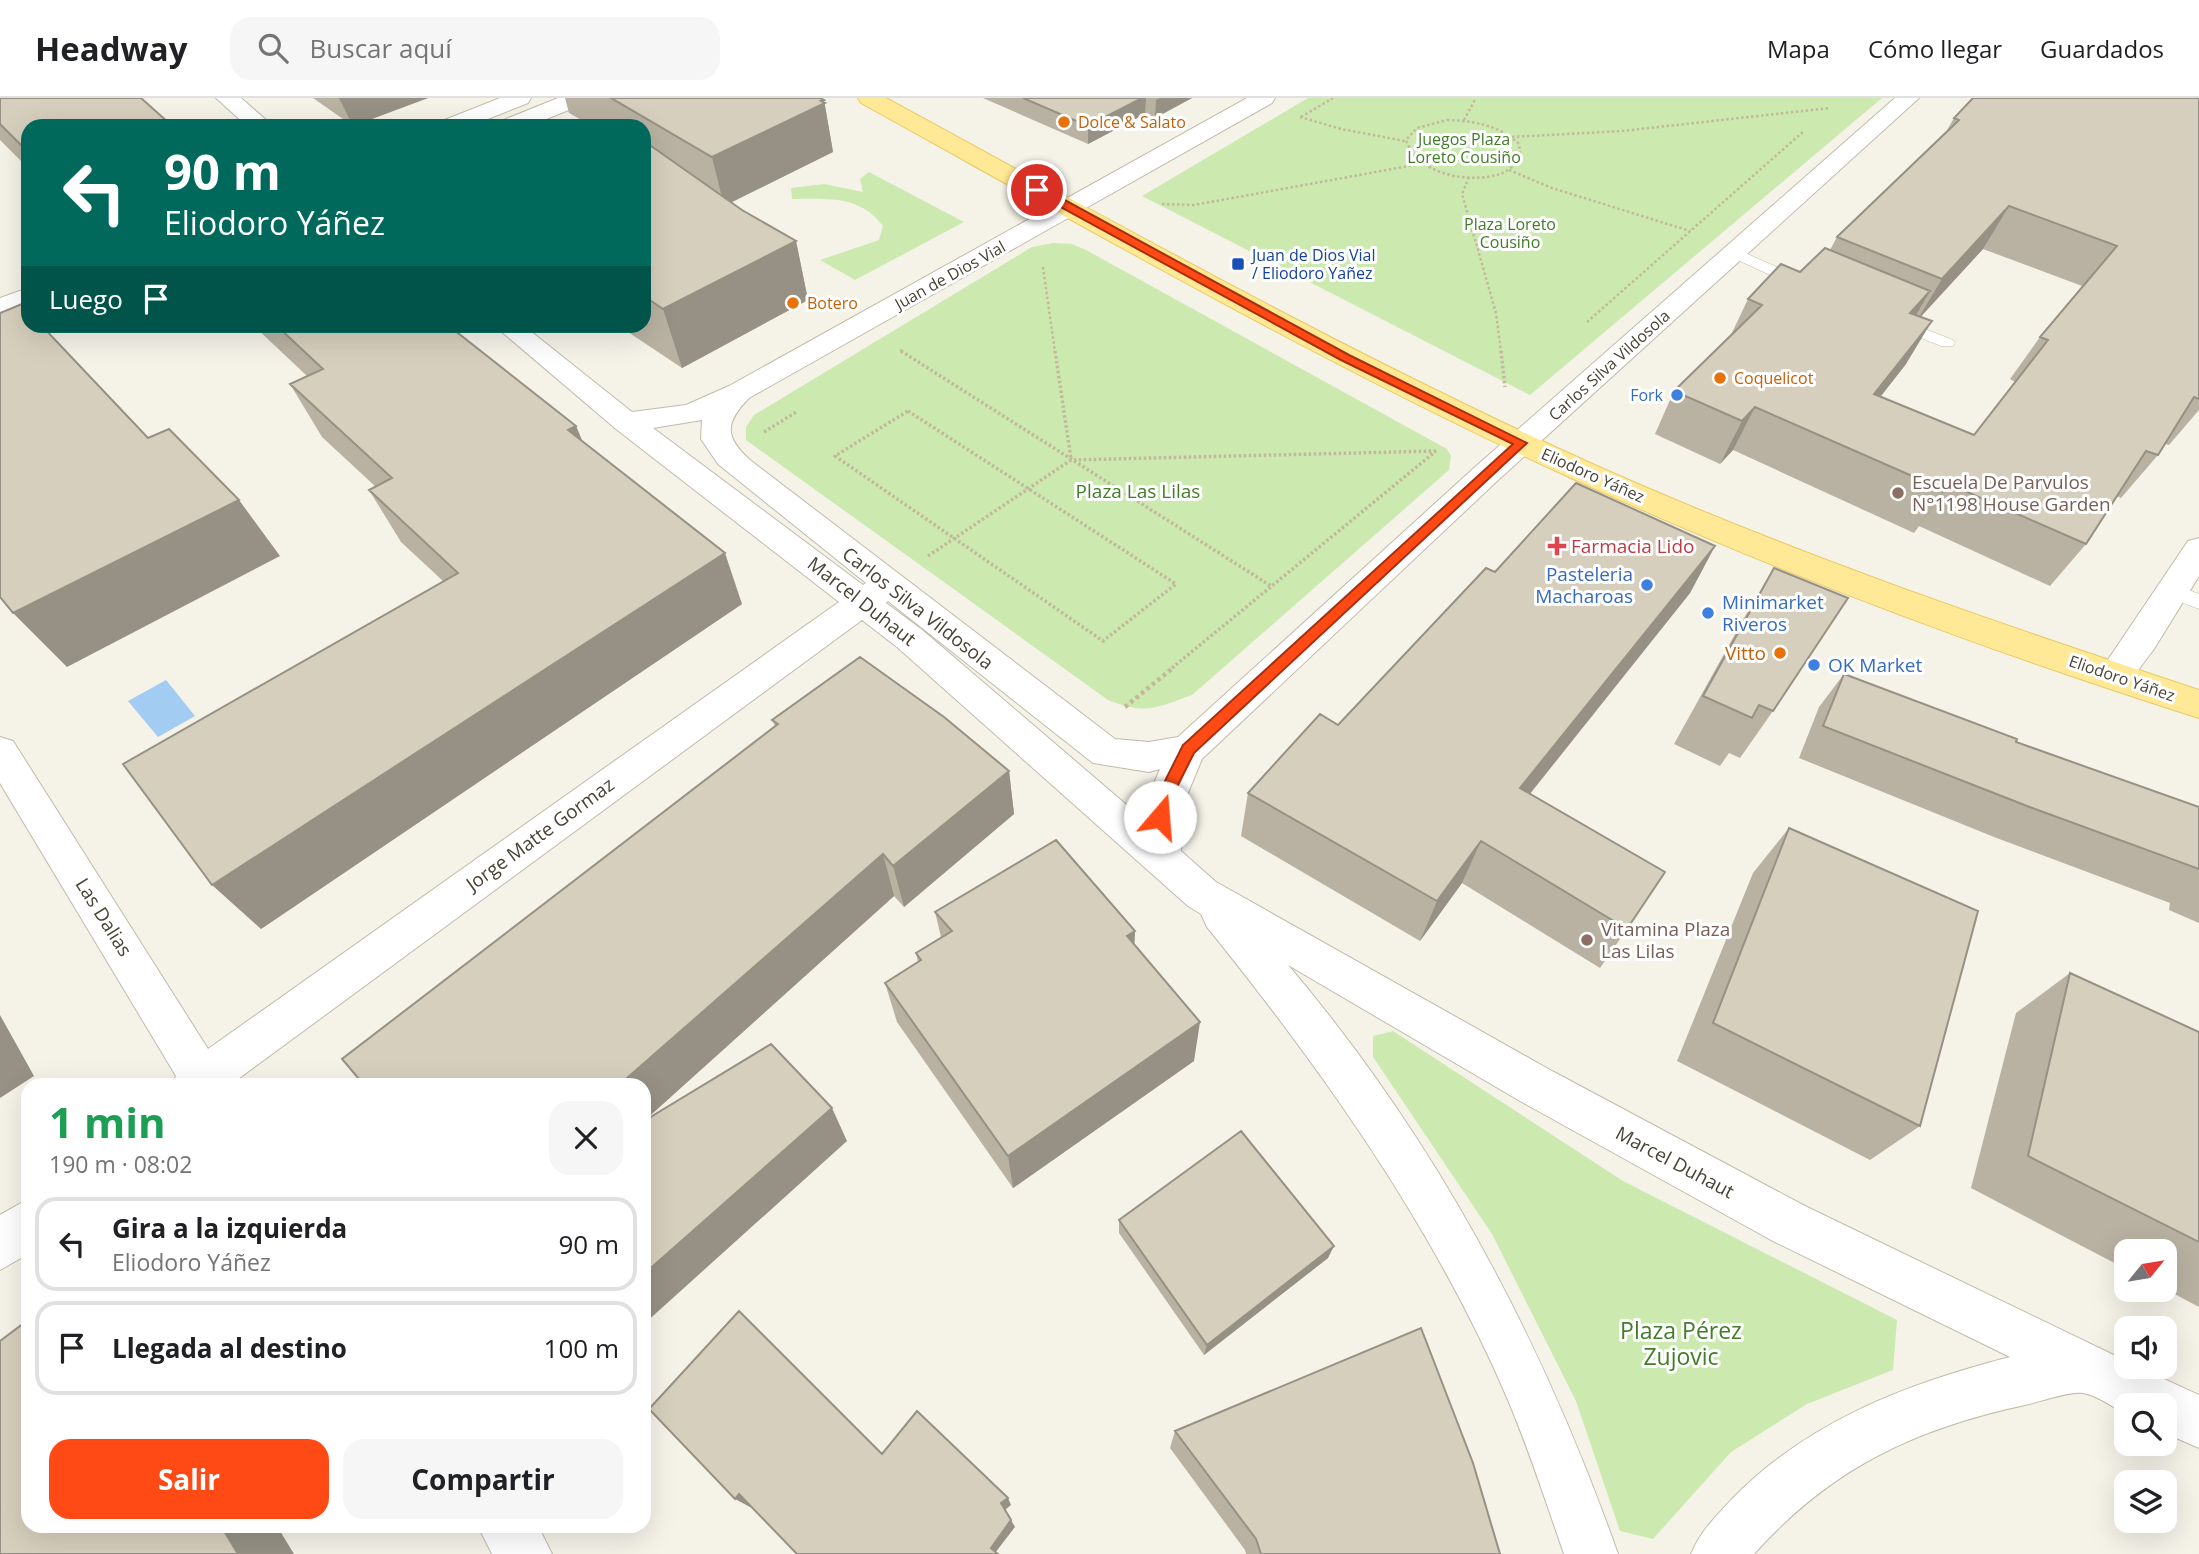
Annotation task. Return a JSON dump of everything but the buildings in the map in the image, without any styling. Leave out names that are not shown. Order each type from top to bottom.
[{"type":"main road","name":"Eliodoro Yáñez","points":[[869,98],[1345,357],[1521,443],[1823,571],[1939,616],[2199,704]]},
{"type":"street","points":[[227,98],[252,119]]},
{"type":"street","points":[[468,119],[520,98]]},
{"type":"street","points":[[526,119],[578,98]]},
{"type":"street","name":"Carlos Silva Vildosola","points":[[1161,855],[1160,817],[1168,789],[1189,749],[1521,443],[1908,98]]},
{"type":"street","name":"Juan de Dios Vial","points":[[626,422],[692,413],[739,393],[1262,99]]},
{"type":"street","points":[[0,308],[21,299]]},
{"type":"street","points":[[0,334],[21,325]]},
{"type":"street","name":"Marcel Duhaut","points":[[517,333],[626,422],[875,594],[909,638],[1161,855],[1202,894],[1266,967],[1368,1104],[1413,1172],[1507,1344],[1556,1457],[1591,1554]]},
{"type":"street","name":"Carlos Silva Vildosola","points":[[739,393],[717,417],[714,430],[717,444],[725,456],[875,594],[1106,752],[1127,757],[1149,757],[1189,749]]},
{"type":"street","points":[[2115,676],[2143,640],[2185,597],[2199,549]]},
{"type":"street","name":"Jorge Matte Gormaz","points":[[208,1078],[875,594]]},
{"type":"street","name":"Las Dalias","points":[[0,751],[198,1078]]},
{"type":"street","name":"Marcel Duhaut","points":[[1202,894],[1644,1146],[1788,1223],[2136,1393]]},
{"type":"street","points":[[0,1246],[21,1229]]},
{"type":"street","points":[[1718,1554],[1776,1492],[1812,1464],[1868,1433],[1926,1408],[2001,1383],[2082,1368]]},
{"type":"street","name":"Marcel Duhaut","points":[[2177,1412],[2199,1422]]},
{"type":"street","points":[[510,1533],[525,1554]]},
{"type":"lane","points":[[1734,253],[1815,289]]},
{"type":"lane","points":[[1875,314],[1948,343]]},
{"type":"path","points":[[1464,120],[1476,98]]},
{"type":"path","points":[[1262,99],[1341,129],[1405,141]]},
{"type":"path","points":[[1820,117],[1837,103]]},
{"type":"path","points":[[1405,141],[1418,127],[1439,121],[1464,120],[1483,123],[1512,137],[1622,131],[1830,108]]},
{"type":"path","points":[[1587,322],[1810,126]]},
{"type":"path","points":[[1405,141],[1411,157],[1434,171],[1468,177],[1487,177],[1508,170],[1521,160],[1522,152],[1512,137]]},
{"type":"path","points":[[1153,203],[1194,205],[1420,164]]},
{"type":"path","points":[[1508,170],[1526,179],[1608,202],[1689,230],[1734,253]]},
{"type":"path","points":[[1468,177],[1462,194],[1496,313],[1506,395]]},
{"type":"path","points":[[1042,262],[1071,460]]},
{"type":"path","points":[[898,348],[1271,586]]},
{"type":"path","points":[[908,411],[1176,584],[1103,641],[954,538],[835,456],[908,411]]},
{"type":"path","points":[[944,543],[1071,460],[1436,451],[1086,739]]},
{"type":"green space","name":"Plaza Loreto Cousiño","points":[[1308,98],[1882,98],[1530,395],[1142,196]]},
{"type":"green space","points":[[869,172],[964,222],[855,280],[820,260],[879,240],[883,226],[874,216],[853,204],[830,199],[792,199],[791,188],[824,184],[863,192],[860,179]]},
{"type":"green space","name":"Plaza Las Lilas","points":[[1053,243],[1072,244],[1086,250],[1447,449],[1451,456],[1449,470],[1192,695],[1150,708],[1121,705],[1108,700],[746,440],[746,427],[754,415],[1032,247]]},
{"type":"green space","name":"Plaza Pérez Zujovic","points":[[1393,1031],[1623,1181],[1897,1320],[1893,1370],[1807,1404],[1731,1452],[1653,1539],[1620,1531],[1576,1401],[1492,1234],[1373,1057],[1373,1036]]},
{"type":"water","points":[[166,680],[195,716],[158,737],[128,701]]},
{"type":"place","name":"Dolce & Salato","points":[[1064,122]]},
{"type":"place","name":"Juan de Dios Vial / Eliodoro Yañez","points":[[1238,264]]},
{"type":"place","name":"Botero","points":[[793,303]]},
{"type":"place","name":"Coquelicot","points":[[1720,378]]},
{"type":"place","name":"Fork","points":[[1677,395]]},
{"type":"place","name":"Escuela De Parvulos N°1198 House Garden","points":[[1898,493]]},
{"type":"place","name":"Farmacia Lido","points":[[1557,546]]},
{"type":"place","name":"Pasteleria Macharoas","points":[[1647,585]]},
{"type":"place","name":"Minimarket Riveros","points":[[1708,613]]},
{"type":"place","name":"Vitto","points":[[1780,653]]},
{"type":"place","name":"OK Market","points":[[1814,665]]},
{"type":"place","name":"Vitamina Plaza Las Lilas","points":[[1587,940]]},
{"type":"route","points":[[1037,190],[1345,357],[1521,443],[1189,749],[1168,789],[1160,817]]},
{"type":"park label","name":"Juegos Plaza Loreto Cousiño","points":[[1464,148]]}]
